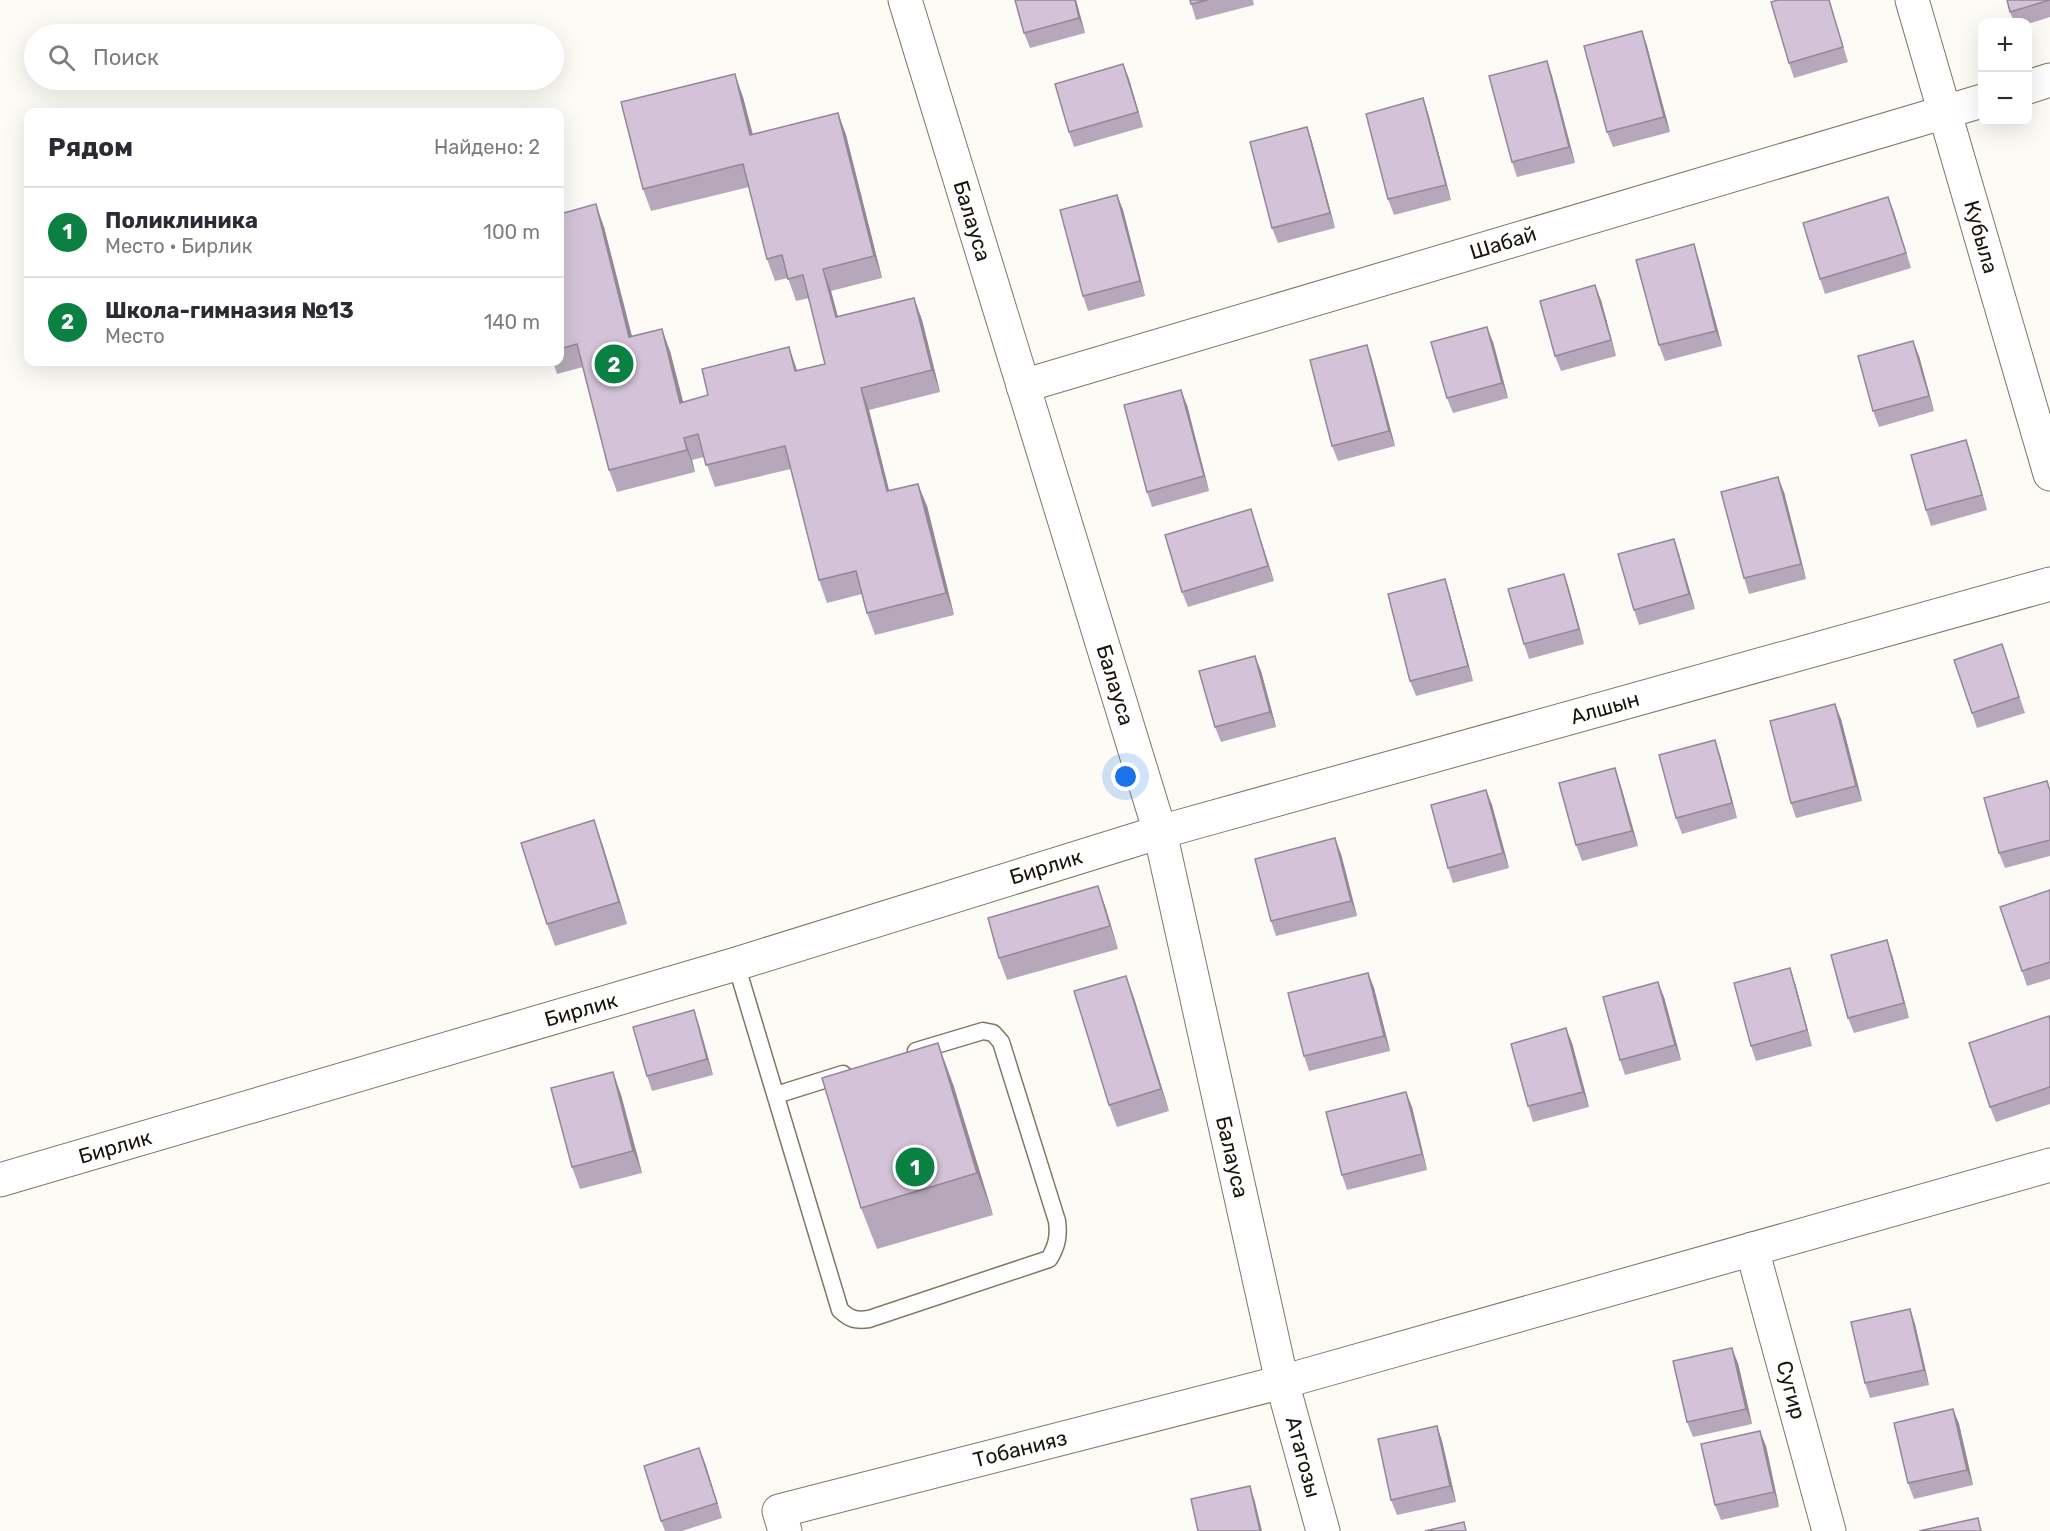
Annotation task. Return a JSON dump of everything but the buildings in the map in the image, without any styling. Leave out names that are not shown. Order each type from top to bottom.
[{"type":"street","name":"Балауса","points":[[904,0],[1160,832],[1282,1382]]},
{"type":"street","name":"Кубыла","points":[[1912,0],[2050,474]]},
{"type":"street","points":[[2032,86],[2050,80]]},
{"type":"street","name":"Шабай","points":[[1023,386],[1978,102]]},
{"type":"street","name":"Алшын","points":[[1160,832],[2050,584]]},
{"type":"street","name":"Бирлик","points":[[0,1180],[736,964],[1160,832]]},
{"type":"street","points":[[1282,1382],[2050,1165]]},
{"type":"street","name":"Сугир","points":[[1752,1249],[1829,1531]]},
{"type":"street","name":"Тобанияз","points":[[785,1531],[779,1511],[1282,1382]]},
{"type":"street","name":"Атагозы","points":[[1282,1382],[1323,1531]]},
{"type":"lane","points":[[736,964],[840,1310],[850,1319],[857,1321],[869,1319],[1048,1258],[1056,1248],[1059,1234],[1057,1221],[1001,1042],[993,1033],[975,1032],[898,1057]]},
{"type":"lane","points":[[776,1095],[854,1071]]},
{"type":"place","name":"Школа-гимназия №13","points":[[614,364]]},
{"type":"place","name":"Поликлиника","points":[[915,1167]]}]
